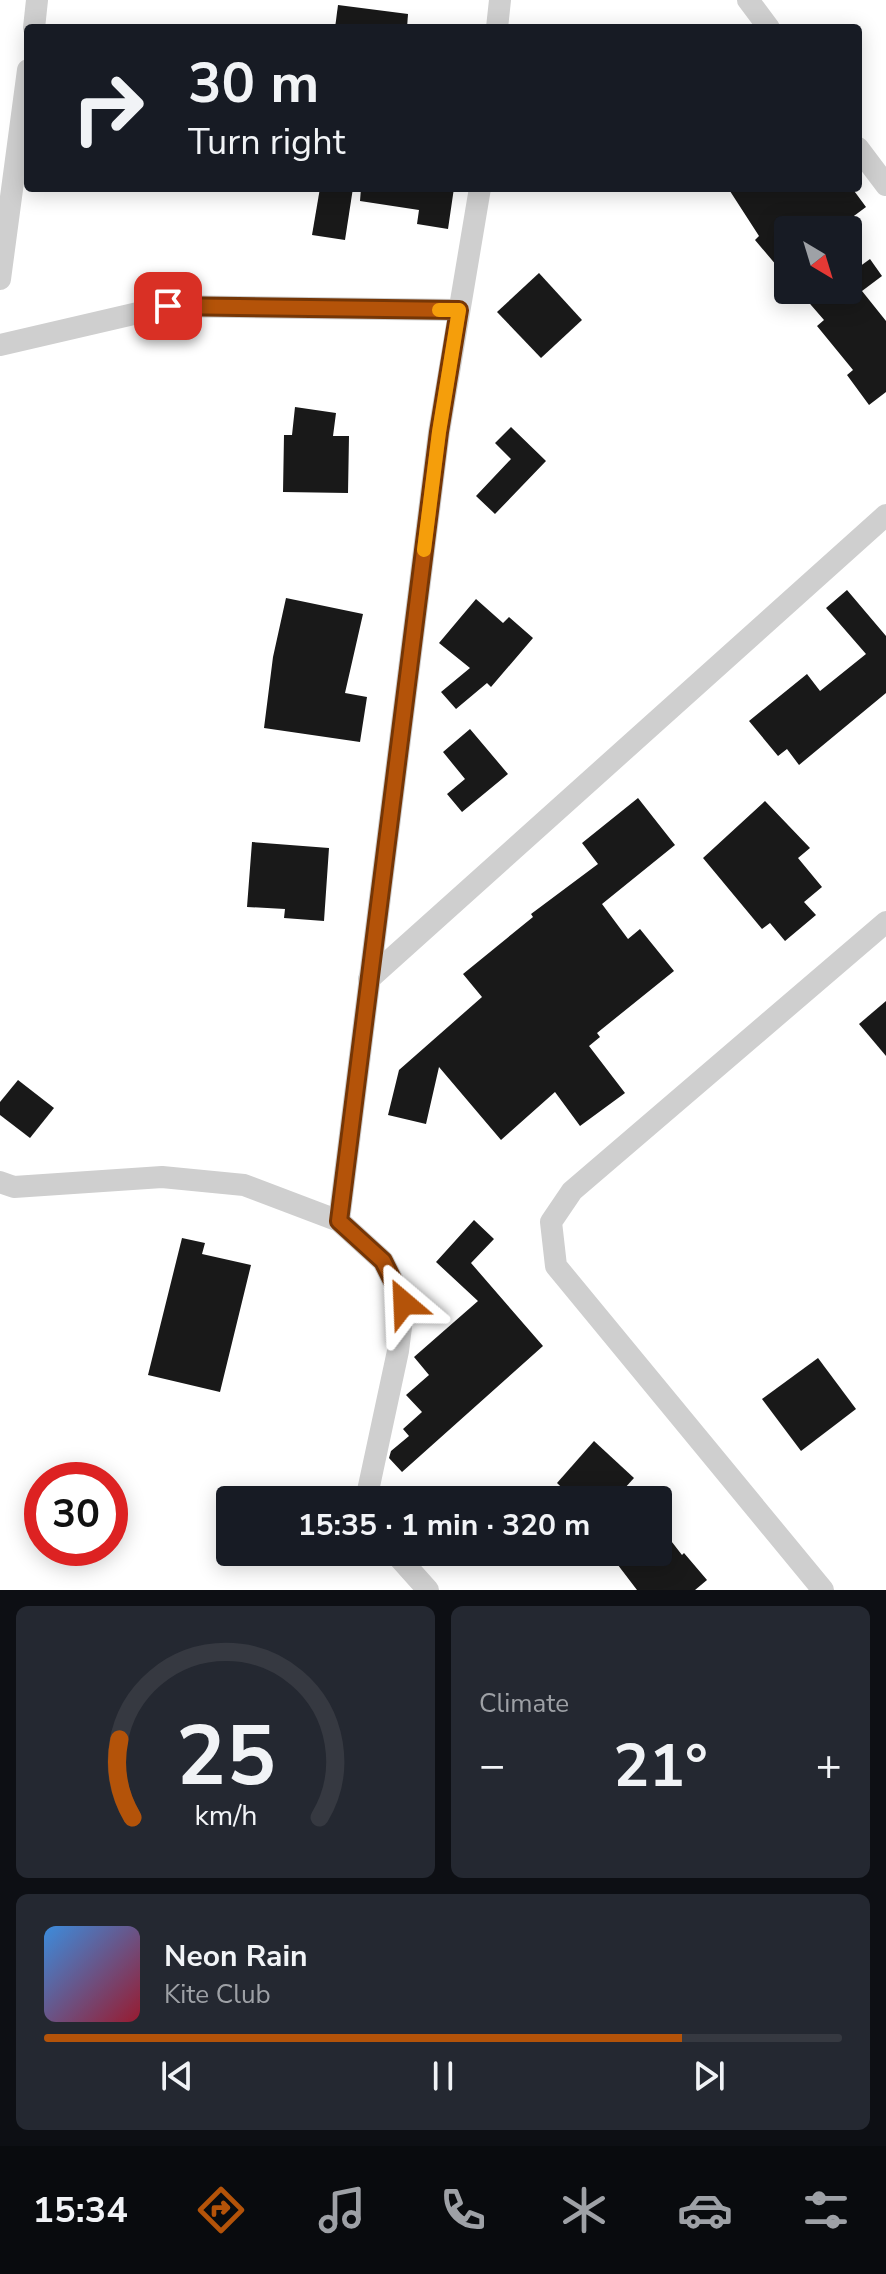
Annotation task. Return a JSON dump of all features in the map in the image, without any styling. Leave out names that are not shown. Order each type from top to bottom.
[{"type":"street","points":[[34,24],[37,0]]},
{"type":"street","points":[[497,24],[500,0]]},
{"type":"street","points":[[748,0],[766,24]]},
{"type":"street","points":[[0,279],[24,100]]},
{"type":"street","points":[[862,153],[886,185]]},
{"type":"street","points":[[339,1221],[439,432],[479,192]]},
{"type":"street","points":[[0,345],[168,306],[459,310]]},
{"type":"street","points":[[369,979],[886,515]]},
{"type":"street","points":[[823,1590],[556,1266],[551,1222],[572,1191],[886,922]]},
{"type":"street","points":[[0,1182],[14,1187],[162,1177],[244,1185],[339,1221],[383,1261],[404,1303],[398,1351],[369,1486]]},
{"type":"street","points":[[407,1566],[428,1590]]},
{"type":"building","points":[[338,5],[408,14],[407,24],[336,24]]},
{"type":"building","points":[[319,192],[352,192],[345,240],[312,235]]},
{"type":"building","points":[[361,192],[453,192],[448,229],[417,224],[419,210],[360,201]]},
{"type":"building","points":[[731,192],[855,192],[866,207],[854,216],[774,216],[774,262],[755,240],[759,236]]},
{"type":"building","points":[[870,259],[882,276],[862,291],[862,265]]},
{"type":"building","points":[[539,273],[582,320],[541,358],[497,312]]},
{"type":"building","points":[[862,291],[886,321],[886,392],[869,405],[847,375],[853,370],[817,326],[824,320],[810,304],[862,304]]},
{"type":"building","points":[[295,407],[336,413],[333,436],[349,436],[348,493],[283,492],[284,435],[292,435]]},
{"type":"building","points":[[511,427],[546,461],[495,514],[476,496],[511,459],[495,443]]},
{"type":"building","points":[[847,590],[886,636],[886,693],[799,765],[787,749],[778,756],[749,721],[807,674],[820,691],[866,654],[826,608]]},
{"type":"building","points":[[286,598],[363,614],[345,693],[367,697],[360,742],[264,728],[273,657]]},
{"type":"building","points":[[476,599],[503,623],[509,617],[533,638],[491,687],[487,683],[456,709],[441,692],[470,668],[439,643]]},
{"type":"building","points":[[470,729],[508,774],[462,812],[447,794],[465,779],[443,752]]},
{"type":"building","points":[[638,798],[675,845],[602,904],[628,939],[640,929],[674,971],[597,1033],[600,1037],[589,1046],[625,1093],[580,1126],[555,1092],[501,1140],[439,1067],[426,1124],[388,1115],[399,1070],[482,997],[463,974],[533,917],[531,914],[598,864],[582,843]]},
{"type":"building","points":[[765,801],[810,848],[798,858],[822,887],[804,902],[816,915],[785,941],[770,923],[762,929],[703,858]]},
{"type":"building","points":[[252,842],[329,848],[324,921],[284,918],[285,909],[247,907]]},
{"type":"building","points":[[886,1001],[886,1056],[859,1024]]},
{"type":"building","points":[[18,1080],[54,1108],[30,1138],[0,1115],[0,1102]]},
{"type":"building","points":[[474,1220],[494,1239],[471,1263],[543,1346],[402,1472],[389,1458],[391,1451],[409,1436],[403,1429],[422,1412],[406,1395],[429,1375],[414,1357],[478,1301],[436,1262]]},
{"type":"building","points":[[182,1238],[205,1243],[202,1254],[251,1265],[220,1392],[148,1375]]},
{"type":"building","points":[[818,1358],[856,1409],[801,1451],[762,1399]]},
{"type":"building","points":[[594,1441],[634,1478],[627,1486],[560,1486],[557,1483]]},
{"type":"building","points":[[672,1542],[707,1580],[695,1590],[637,1590],[619,1566],[672,1566]]},
{"type":"slow traffic","points":[[424,550],[459,310],[439,310]]},
{"type":"route","points":[[168,306],[459,310],[439,432],[339,1221],[383,1261],[404,1303]]}]
